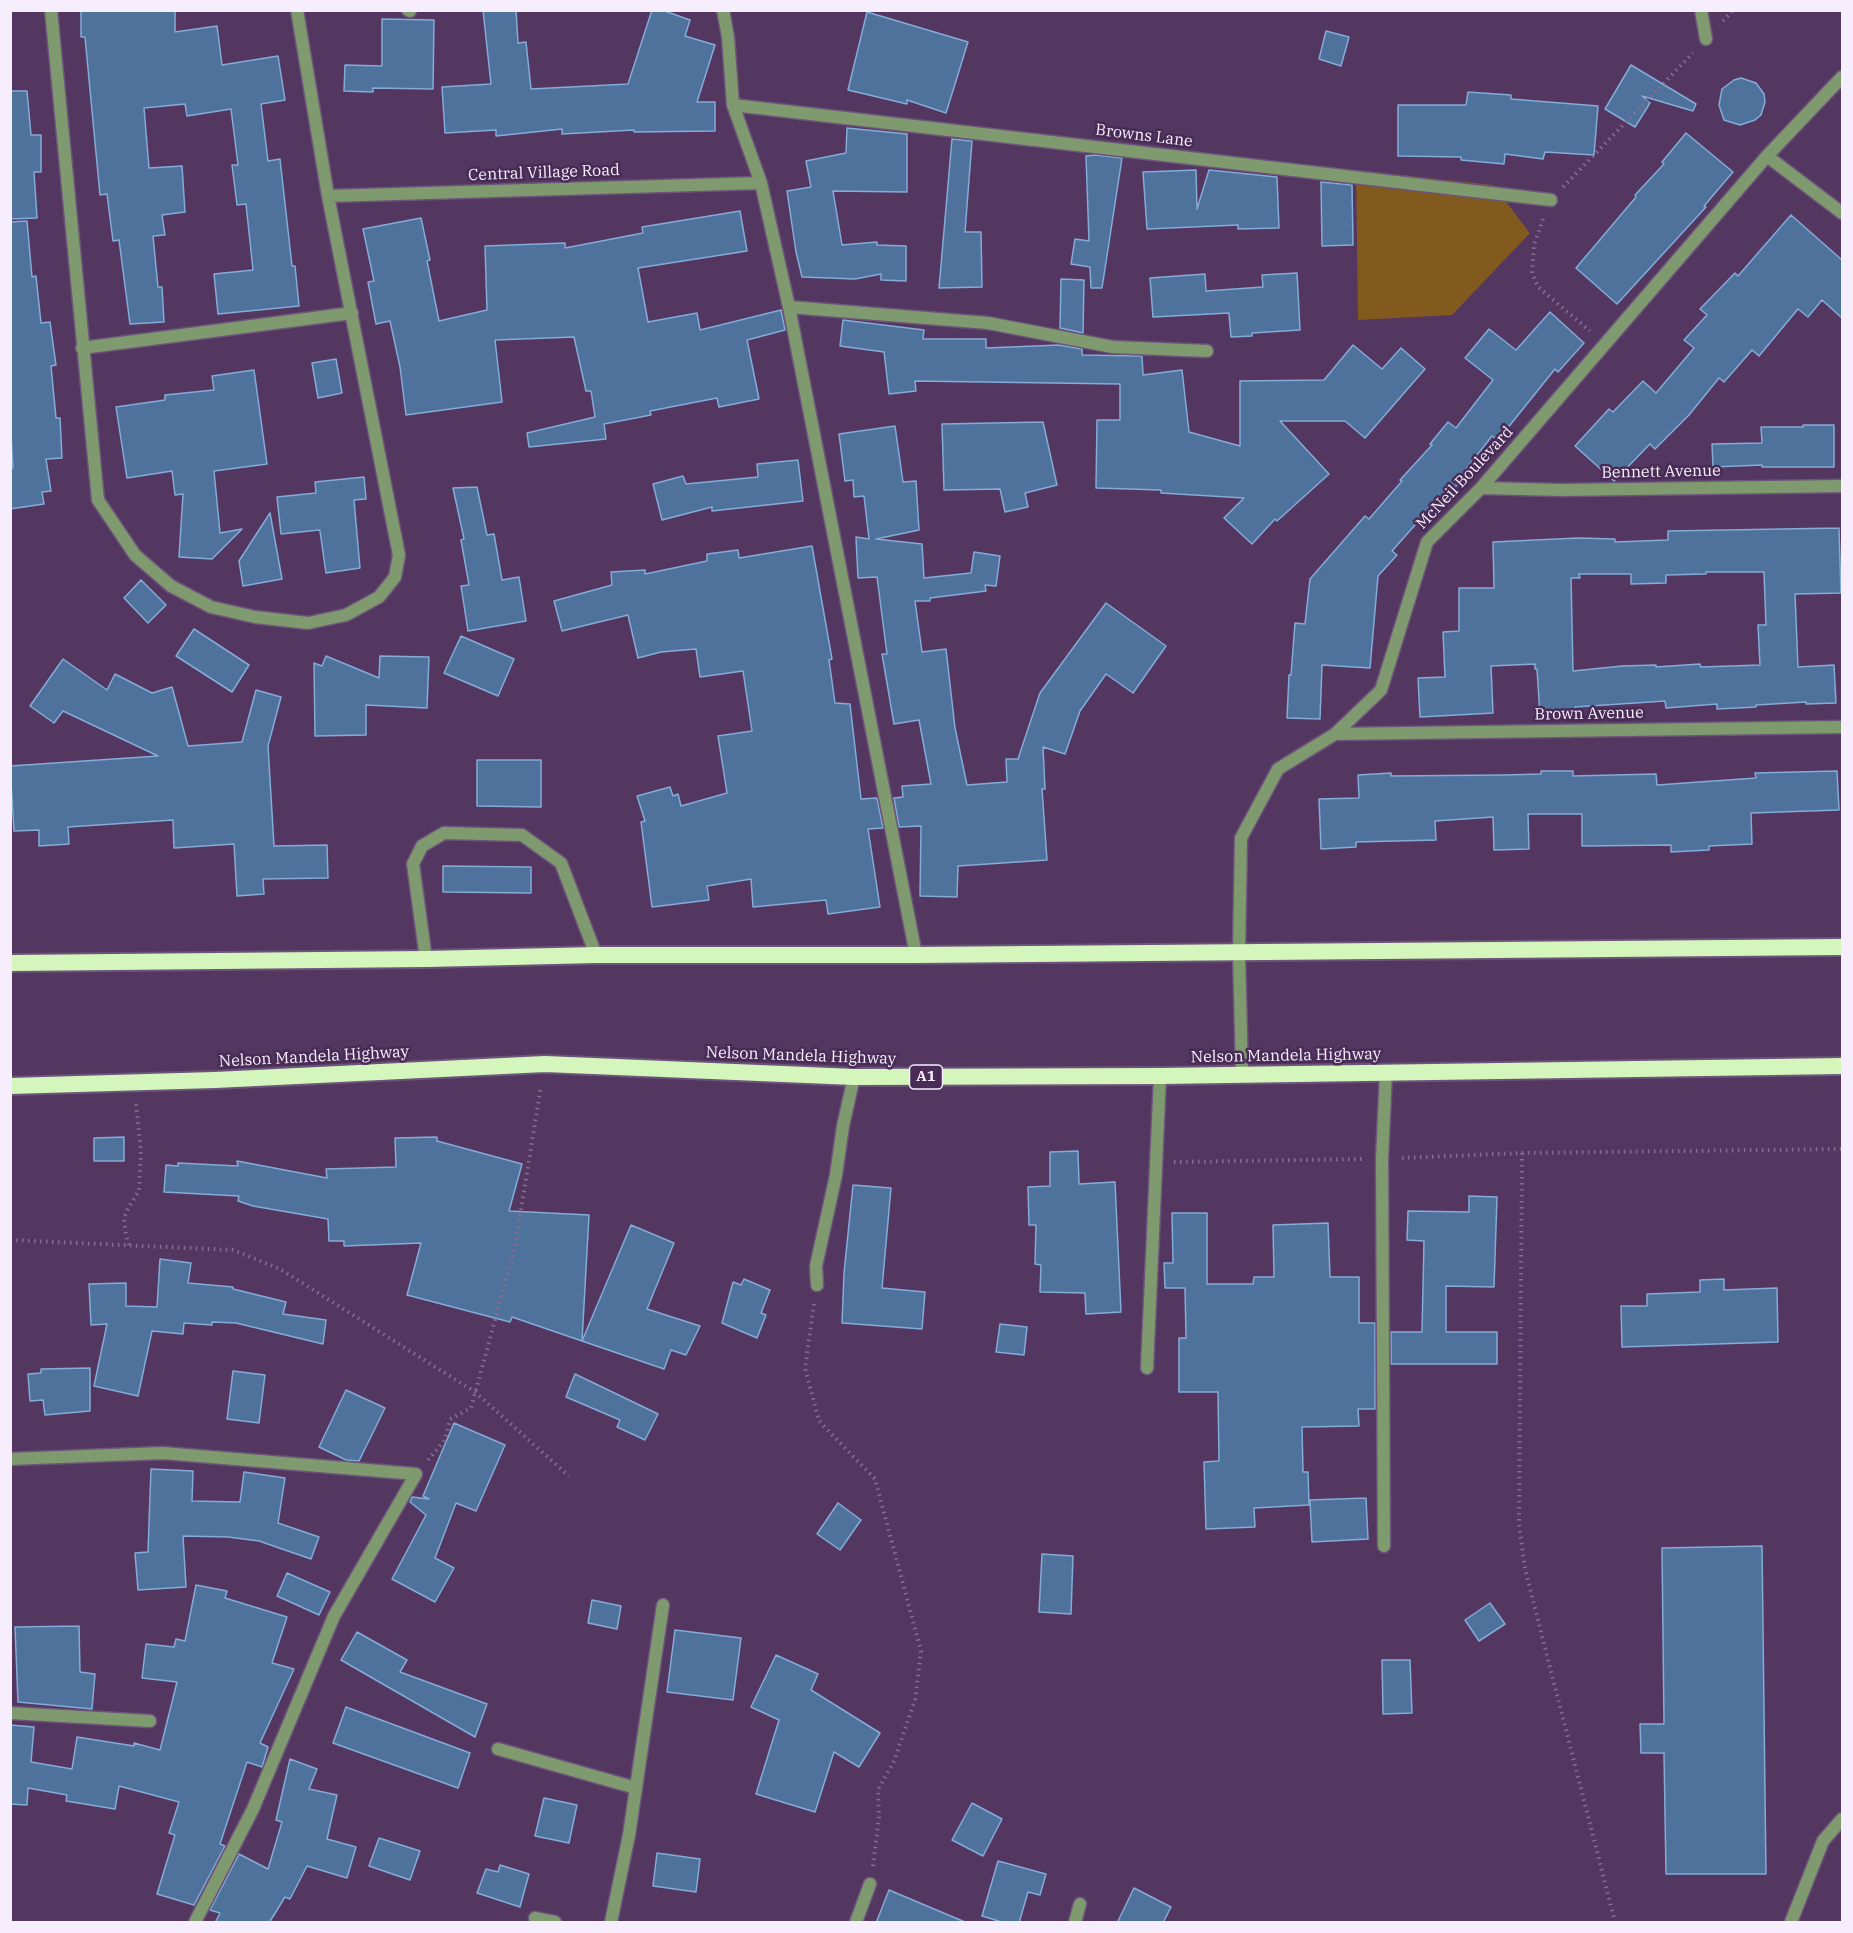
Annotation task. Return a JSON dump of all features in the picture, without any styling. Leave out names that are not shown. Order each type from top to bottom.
[{"type":"highway","points":[[10,963],[596,955],[916,955],[1842,947]]},
{"type":"highway","name":"Nelson Mandela Highway","points":[[10,1086],[215,1080],[544,1064],[854,1077],[1160,1076],[1842,1066]]},
{"type":"street","points":[[51,10],[98,500],[135,555],[171,586],[211,606],[255,617],[308,623],[346,615],[379,597],[395,577],[399,555],[328,196],[297,10]]},
{"type":"street","points":[[723,10],[728,37],[733,105],[761,183],[789,307],[916,955]]},
{"type":"street","points":[[1701,10],[1706,39]]},
{"type":"street","name":"McNeil Boulevard","points":[[1242,1075],[1239,952],[1241,838],[1278,770],[1335,734],[1381,690],[1427,542],[1481,488],[1767,156],[1842,77]]},
{"type":"street","name":"Browns Lane","points":[[733,105],[1551,200]]},
{"type":"street","points":[[1767,156],[1842,213]]},
{"type":"street","name":"Central Village Road","points":[[328,196],[761,183]]},
{"type":"street","points":[[789,307],[988,323],[1113,347],[1207,351]]},
{"type":"street","points":[[82,348],[352,313]]},
{"type":"street","name":"Bennett Avenue","points":[[1481,488],[1573,490],[1842,486]]},
{"type":"street","name":"Brown Avenue","points":[[1335,734],[1842,727]]},
{"type":"street","points":[[426,959],[413,864],[422,846],[444,833],[522,835],[561,863],[596,955]]},
{"type":"street","points":[[1384,1546],[1382,1159],[1386,1072]]},
{"type":"street","points":[[1147,1368],[1160,1076]]},
{"type":"street","points":[[817,1285],[816,1266],[854,1077]]},
{"type":"street","points":[[10,1459],[163,1453],[416,1474],[334,1616],[253,1809],[195,1923]]},
{"type":"street","points":[[611,1923],[629,1835],[663,1605]]},
{"type":"street","points":[[10,1713],[150,1721]]},
{"type":"street","points":[[498,1749],[636,1788]]},
{"type":"street","points":[[1791,1923],[1824,1841],[1842,1819]]},
{"type":"street","points":[[856,1923],[870,1884]]},
{"type":"street","points":[[1075,1923],[1080,1904]]},
{"type":"street","points":[[535,1918],[555,1923]]},
{"type":"path","points":[[1606,344],[1538,287],[1532,273],[1534,245],[1551,200],[1733,10]]},
{"type":"path","points":[[416,1474],[445,1440],[450,1419],[471,1408],[515,1247],[544,1064]]},
{"type":"path","points":[[129,1245],[124,1218],[138,1191],[141,1151],[134,1082]]},
{"type":"path","points":[[1171,1162],[1382,1159],[1522,1153],[1842,1149]]},
{"type":"path","points":[[1522,1153],[1519,1524],[1525,1569],[1614,1923]]},
{"type":"path","points":[[10,1240],[233,1250],[280,1269],[475,1392],[569,1476]]},
{"type":"path","points":[[817,1285],[805,1368],[819,1421],[875,1479],[921,1651],[915,1700],[894,1761],[879,1790],[879,1817],[870,1884]]},
{"type":"shaded area","points":[[1356,170],[1493,185],[1530,233],[1452,315],[1358,320]]},
{"type":"building","points":[[81,10],[175,10],[175,32],[217,26],[222,65],[278,56],[285,100],[261,104],[268,161],[280,159],[292,266],[295,266],[299,306],[218,314],[214,274],[253,270],[246,204],[237,205],[232,165],[238,165],[231,109],[187,116],[185,104],[144,108],[149,168],[182,166],[185,212],[162,215],[165,235],[153,236],[158,287],[162,287],[164,322],[130,324],[119,240],[113,241],[107,194],[100,195],[85,37],[81,37]]},
{"type":"building","points":[[483,10],[516,10],[518,43],[526,42],[531,89],[628,84],[652,10],[662,10],[690,20],[685,36],[715,45],[697,102],[715,102],[715,131],[634,132],[634,130],[562,134],[562,129],[496,136],[496,130],[445,133],[442,87],[491,84]]},
{"type":"building","points":[[867,12],[968,42],[946,113],[907,100],[907,104],[848,90]]},
{"type":"building","points":[[382,19],[434,20],[433,89],[373,88],[373,92],[344,91],[345,65],[382,66]]},
{"type":"building","points":[[1326,31],[1349,37],[1341,66],[1319,59]]},
{"type":"building","points":[[1631,65],[1696,104],[1693,111],[1642,96],[1650,103],[1635,127],[1605,109]]},
{"type":"building","points":[[1741,78],[1756,83],[1764,94],[1765,102],[1761,115],[1755,120],[1740,125],[1724,120],[1719,105],[1722,89]]},
{"type":"building","points":[[10,91],[27,91],[31,135],[41,135],[41,172],[34,172],[37,218],[10,219]]},
{"type":"building","points":[[1468,92],[1511,95],[1511,99],[1598,106],[1594,155],[1545,152],[1543,159],[1505,154],[1504,164],[1461,160],[1461,157],[1398,156],[1398,105],[1466,105]]},
{"type":"building","points":[[847,128],[907,134],[907,192],[833,191],[842,245],[877,242],[877,245],[906,246],[906,281],[881,280],[881,274],[855,279],[802,277],[787,191],[811,187],[806,161],[846,153]]},
{"type":"building","points":[[1686,133],[1733,172],[1704,206],[1706,207],[1617,304],[1576,268],[1636,197],[1635,195],[1664,164],[1662,162]]},
{"type":"building","points":[[952,139],[972,141],[965,232],[981,232],[982,287],[939,288]]},
{"type":"building","points":[[1086,156],[1122,158],[1102,288],[1091,288],[1090,267],[1071,264],[1075,239],[1089,241]]},
{"type":"building","points":[[1196,170],[1197,209],[1209,170],[1277,177],[1279,228],[1238,229],[1238,225],[1147,229],[1143,172]]},
{"type":"building","points":[[1321,182],[1352,185],[1353,245],[1322,246]]},
{"type":"building","points":[[740,211],[747,251],[638,268],[648,322],[697,313],[700,330],[781,310],[785,330],[747,340],[759,399],[719,407],[717,398],[650,411],[651,415],[604,424],[606,439],[529,447],[527,433],[595,417],[591,391],[586,391],[574,337],[495,340],[502,402],[406,415],[400,367],[390,321],[376,324],[368,282],[374,281],[363,229],[421,218],[439,321],[487,310],[485,246],[565,243],[565,248],[643,233],[642,227]]},
{"type":"building","points":[[1791,215],[1842,260],[1842,318],[1822,300],[1808,317],[1798,309],[1759,356],[1752,350],[1724,382],[1719,378],[1689,415],[1655,449],[1650,444],[1614,481],[1575,446],[1609,409],[1613,412],[1643,381],[1656,393],[1694,348],[1684,340],[1707,315],[1700,309],[1735,273],[1738,276]]},
{"type":"building","points":[[27,221],[32,277],[36,276],[41,323],[50,322],[56,365],[51,366],[56,418],[60,418],[62,458],[46,459],[51,491],[42,492],[44,504],[10,509],[10,468],[13,468],[10,418],[10,222]]},
{"type":"building","points":[[1297,273],[1300,330],[1252,333],[1252,336],[1231,337],[1229,313],[1153,317],[1150,278],[1205,274],[1206,291],[1263,287],[1262,275]]},
{"type":"building","points":[[1061,279],[1084,280],[1083,333],[1060,328]]},
{"type":"building","points":[[1550,312],[1584,343],[1558,372],[1555,369],[1498,440],[1492,436],[1456,482],[1458,484],[1434,510],[1431,507],[1392,551],[1397,555],[1378,576],[1370,668],[1322,665],[1320,719],[1287,718],[1295,623],[1305,624],[1310,579],[1365,516],[1369,519],[1432,445],[1430,444],[1448,422],[1456,428],[1493,380],[1465,358],[1489,329],[1516,350]]},
{"type":"building","points":[[843,320],[924,330],[923,339],[986,339],[986,348],[1059,345],[1082,349],[1082,355],[1142,356],[1143,375],[1182,370],[1189,432],[1240,446],[1240,381],[1324,380],[1353,345],[1382,369],[1401,348],[1425,369],[1365,438],[1345,421],[1280,421],[1329,474],[1277,521],[1275,519],[1252,544],[1224,518],[1244,498],[1161,493],[1161,490],[1096,488],[1097,420],[1120,420],[1120,384],[915,381],[916,391],[889,394],[884,352],[840,346]]},
{"type":"building","points":[[336,359],[342,393],[318,398],[312,363]]},
{"type":"building","points":[[254,370],[267,464],[214,471],[220,533],[242,529],[212,559],[179,557],[183,494],[175,495],[172,471],[127,478],[116,407],[165,400],[165,395],[214,390],[212,376]]},
{"type":"building","points":[[1043,422],[1057,485],[1025,493],[1028,507],[1005,512],[1000,489],[944,490],[942,424]]},
{"type":"building","points":[[1803,425],[1834,425],[1834,467],[1762,467],[1762,465],[1713,467],[1712,444],[1762,443],[1761,427],[1803,427]]},
{"type":"building","points":[[895,426],[903,482],[916,481],[919,530],[876,539],[922,544],[924,578],[971,573],[974,552],[1000,556],[996,586],[985,585],[986,591],[930,598],[930,601],[915,601],[922,652],[946,649],[955,728],[967,785],[1007,782],[1006,759],[1018,759],[1040,693],[1106,603],[1166,646],[1133,693],[1106,674],[1080,711],[1065,754],[1043,747],[1045,789],[1042,789],[1047,860],[958,866],[957,897],[920,896],[921,826],[899,827],[894,798],[903,797],[902,786],[931,784],[919,720],[894,724],[882,654],[887,654],[877,577],[858,578],[856,537],[869,539],[864,496],[854,497],[853,480],[845,481],[839,434]]},
{"type":"building","points":[[798,460],[803,501],[712,511],[712,507],[662,520],[653,484],[683,476],[686,484],[758,477],[757,464]]},
{"type":"building","points":[[364,477],[366,499],[354,500],[360,568],[326,573],[320,531],[281,534],[277,497],[316,493],[315,482]]},
{"type":"building","points":[[477,487],[487,535],[494,534],[502,580],[519,577],[526,621],[468,631],[461,586],[469,585],[461,540],[464,539],[453,488]]},
{"type":"building","points":[[270,513],[282,579],[243,586],[239,561]]},
{"type":"building","points":[[1839,528],[1841,593],[1795,594],[1798,667],[1834,665],[1836,703],[1806,704],[1806,702],[1717,709],[1717,704],[1666,708],[1665,701],[1575,707],[1576,713],[1540,715],[1535,664],[1491,666],[1493,713],[1420,717],[1418,678],[1445,677],[1443,632],[1459,631],[1459,588],[1494,588],[1493,542],[1578,538],[1615,539],[1615,542],[1668,540],[1668,531]],"holes":[[[1764,572],[1766,625],[1758,625],[1760,665],[1622,666],[1573,671],[1571,578],[1580,578],[1579,574],[1631,574],[1631,584],[1666,583],[1666,575]]]},
{"type":"building","points":[[812,546],[832,659],[829,660],[835,703],[850,704],[861,799],[877,798],[883,828],[868,829],[880,907],[828,914],[826,900],[753,907],[751,879],[707,886],[709,900],[652,907],[641,822],[645,821],[637,796],[670,787],[673,796],[678,794],[681,806],[727,793],[718,736],[752,731],[743,671],[700,677],[696,649],[661,652],[638,658],[628,615],[562,631],[554,601],[612,585],[611,572],[645,570],[645,574],[707,561],[707,554],[738,550],[739,558]]},
{"type":"building","points":[[141,580],[166,605],[148,623],[124,598]]},
{"type":"building","points":[[194,629],[249,665],[232,692],[176,656]]},
{"type":"building","points":[[461,636],[514,659],[498,696],[444,673]]},
{"type":"building","points":[[326,656],[379,678],[380,656],[429,657],[427,708],[366,705],[366,735],[315,736],[314,663],[322,666]]},
{"type":"building","points":[[63,659],[107,690],[115,674],[152,693],[172,687],[188,746],[242,742],[256,690],[281,697],[268,746],[274,846],[327,845],[328,878],[263,879],[264,894],[237,896],[234,844],[174,848],[173,820],[68,827],[69,844],[39,846],[39,830],[14,831],[10,766],[158,756],[63,711],[54,723],[30,706]]},
{"type":"building","points":[[477,760],[541,760],[541,807],[477,806]]},
{"type":"building","points":[[1541,771],[1573,771],[1573,776],[1656,774],[1657,785],[1756,778],[1755,773],[1837,771],[1839,810],[1751,813],[1752,844],[1709,846],[1709,850],[1671,852],[1671,845],[1582,846],[1582,814],[1528,814],[1529,849],[1494,850],[1493,817],[1435,821],[1436,840],[1356,842],[1356,847],[1321,849],[1319,799],[1359,798],[1358,775],[1391,773],[1391,776],[1504,775],[1541,774]]},
{"type":"building","points":[[443,866],[531,867],[531,893],[443,892]]},
{"type":"building","points":[[124,1137],[124,1161],[94,1161],[94,1138]]},
{"type":"building","points":[[437,1137],[437,1141],[522,1164],[509,1211],[589,1215],[582,1341],[512,1317],[510,1322],[407,1295],[421,1243],[344,1246],[344,1241],[329,1241],[328,1219],[253,1206],[238,1201],[239,1196],[164,1192],[166,1165],[178,1166],[178,1163],[238,1166],[237,1161],[327,1178],[326,1169],[396,1167],[395,1138]]},
{"type":"building","points":[[1078,1151],[1079,1184],[1115,1182],[1121,1312],[1086,1314],[1085,1293],[1040,1292],[1041,1265],[1035,1264],[1036,1225],[1029,1225],[1028,1187],[1050,1186],[1050,1152]]},
{"type":"building","points":[[853,1185],[891,1188],[882,1288],[925,1292],[922,1329],[842,1323],[844,1273]]},
{"type":"building","points":[[1469,1196],[1497,1197],[1494,1287],[1446,1286],[1446,1332],[1497,1332],[1497,1364],[1391,1364],[1391,1332],[1422,1332],[1424,1241],[1407,1240],[1408,1211],[1469,1212]]},
{"type":"building","points":[[1172,1213],[1207,1213],[1207,1284],[1253,1284],[1254,1277],[1274,1277],[1273,1225],[1328,1223],[1330,1277],[1359,1277],[1359,1323],[1375,1323],[1375,1409],[1358,1409],[1359,1426],[1302,1427],[1303,1472],[1308,1472],[1309,1505],[1254,1508],[1255,1527],[1206,1529],[1204,1462],[1219,1461],[1218,1392],[1179,1392],[1179,1338],[1186,1338],[1185,1288],[1165,1288],[1164,1263],[1173,1263]]},
{"type":"building","points":[[631,1225],[674,1243],[647,1309],[700,1326],[686,1355],[671,1350],[664,1369],[582,1341]]},
{"type":"building","points":[[160,1259],[191,1263],[188,1283],[233,1287],[233,1289],[286,1302],[283,1314],[326,1320],[323,1344],[236,1323],[212,1322],[212,1325],[184,1323],[183,1334],[152,1331],[138,1396],[94,1386],[107,1324],[91,1325],[89,1284],[126,1283],[126,1306],[157,1307]]},
{"type":"building","points":[[744,1279],[770,1290],[761,1313],[766,1315],[757,1338],[722,1323],[733,1282],[741,1285]]},
{"type":"building","points":[[1724,1279],[1724,1290],[1777,1288],[1778,1342],[1622,1347],[1621,1306],[1647,1306],[1647,1294],[1700,1292],[1700,1280]]},
{"type":"building","points":[[1000,1324],[1027,1327],[1024,1355],[996,1352]]},
{"type":"building","points":[[90,1368],[90,1411],[45,1415],[43,1400],[30,1401],[28,1374],[41,1373],[41,1369]]},
{"type":"building","points":[[233,1371],[265,1375],[259,1423],[227,1419]]},
{"type":"building","points":[[575,1374],[658,1414],[645,1440],[617,1427],[620,1420],[566,1397]]},
{"type":"building","points":[[346,1390],[385,1408],[359,1461],[346,1460],[319,1447]]},
{"type":"building","points":[[454,1423],[505,1445],[476,1511],[456,1503],[435,1558],[454,1568],[435,1602],[392,1579],[426,1515],[410,1502],[412,1497],[429,1499],[423,1496]]},
{"type":"building","points":[[151,1469],[193,1471],[192,1501],[240,1502],[244,1472],[285,1478],[278,1523],[319,1537],[311,1559],[259,1541],[228,1537],[183,1536],[186,1587],[138,1590],[135,1553],[148,1552]]},
{"type":"building","points":[[1366,1498],[1368,1539],[1312,1542],[1310,1500]]},
{"type":"building","points":[[838,1503],[861,1520],[840,1550],[817,1534]]},
{"type":"building","points":[[1762,1546],[1766,1874],[1666,1874],[1664,1753],[1641,1753],[1640,1724],[1664,1724],[1662,1548]]},
{"type":"building","points":[[1042,1554],[1073,1556],[1071,1614],[1039,1612]]},
{"type":"building","points":[[287,1573],[330,1592],[319,1615],[277,1596]]},
{"type":"building","points":[[196,1585],[227,1591],[225,1598],[287,1617],[272,1663],[294,1669],[260,1743],[268,1747],[262,1767],[247,1762],[220,1844],[225,1846],[194,1905],[157,1894],[175,1835],[169,1833],[179,1802],[119,1786],[115,1809],[66,1801],[67,1795],[28,1788],[27,1805],[10,1804],[10,1725],[34,1727],[31,1762],[72,1769],[77,1737],[134,1746],[134,1743],[160,1750],[177,1682],[142,1678],[146,1644],[174,1647],[176,1639],[185,1641]]},
{"type":"building","points":[[592,1600],[621,1606],[617,1629],[588,1623]]},
{"type":"building","points":[[1490,1603],[1505,1624],[1479,1641],[1465,1620]]},
{"type":"building","points":[[79,1626],[80,1672],[95,1674],[92,1709],[18,1702],[15,1627]]},
{"type":"building","points":[[675,1630],[741,1638],[733,1700],[667,1692]]},
{"type":"building","points":[[357,1632],[407,1660],[400,1672],[487,1704],[475,1737],[341,1660]]},
{"type":"building","points":[[776,1655],[818,1674],[811,1690],[880,1733],[859,1767],[834,1752],[815,1812],[756,1794],[779,1720],[751,1707]]},
{"type":"building","points":[[1382,1660],[1410,1660],[1412,1713],[1383,1714]]},
{"type":"building","points":[[346,1707],[470,1753],[458,1788],[333,1743]]},
{"type":"building","points":[[290,1759],[317,1769],[309,1789],[337,1795],[327,1839],[356,1847],[347,1878],[307,1866],[290,1899],[285,1897],[269,1923],[215,1923],[220,1913],[210,1910],[239,1854],[268,1869],[282,1822],[276,1820]]},
{"type":"building","points":[[544,1798],[577,1805],[569,1843],[535,1836]]},
{"type":"building","points":[[972,1803],[1002,1819],[983,1856],[952,1840]]},
{"type":"building","points":[[379,1838],[420,1851],[410,1880],[369,1866]]},
{"type":"building","points":[[657,1853],[700,1859],[696,1892],[653,1886]]},
{"type":"building","points":[[998,1861],[1046,1874],[1040,1895],[1028,1892],[1019,1923],[1005,1923],[982,1916]]},
{"type":"building","points":[[500,1865],[529,1874],[520,1907],[477,1893],[486,1869],[498,1872]]},
{"type":"building","points":[[1134,1888],[1171,1907],[1163,1923],[1117,1923]]},
{"type":"building","points":[[889,1890],[965,1922],[965,1923],[876,1923]]}]
